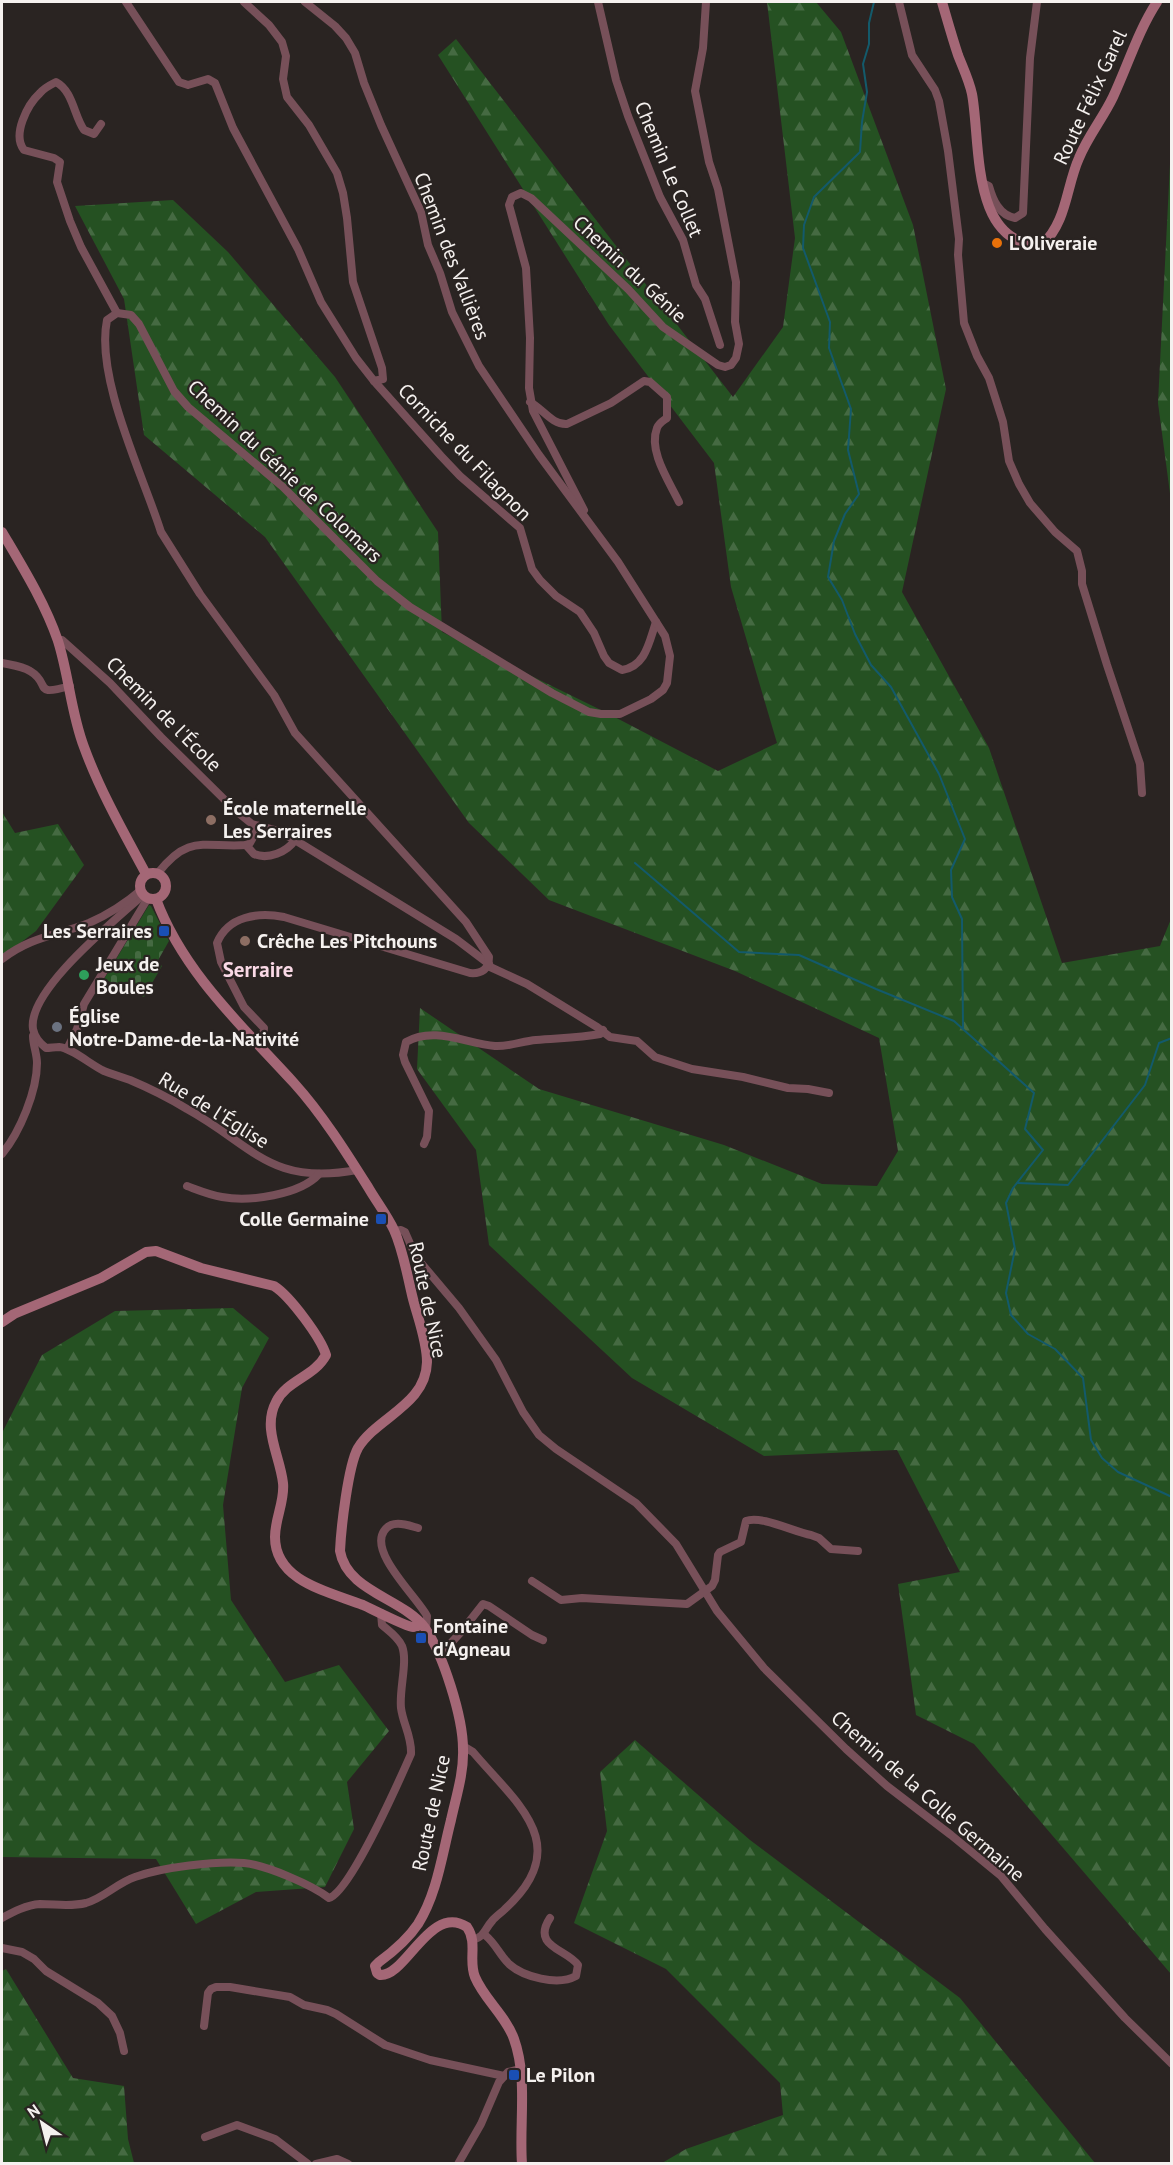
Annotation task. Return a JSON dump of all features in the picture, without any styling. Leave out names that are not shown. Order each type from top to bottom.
[{"type":"main road","name":"Route Félix Garel","points":[[942,2],[972,93],[983,183],[992,216],[1002,230],[1029,245],[1042,245],[1053,234],[1079,158],[1107,110],[1125,73],[1144,24],[1157,2]]},
{"type":"main road","points":[[2,532],[49,618],[70,686],[76,720],[85,750],[105,795],[147,874]]},
{"type":"main road","points":[[158,873],[165,879],[167,885],[162,895],[147,895],[142,880],[147,874],[158,873]]},
{"type":"main road","name":"Route de Nice","points":[[147,895],[196,972],[306,1097],[357,1170],[394,1231],[419,1321],[426,1356],[426,1369],[412,1397],[363,1440],[355,1454],[350,1472],[340,1551],[343,1563],[356,1578],[408,1611],[423,1626],[440,1655],[462,1731],[464,1746],[461,1776],[437,1877],[426,1909],[409,1936],[379,1962],[375,1970],[380,1975],[390,1973],[432,1931],[448,1922],[460,1923],[467,1928],[473,1940]]},
{"type":"main road","points":[[2,1322],[15,1314],[101,1278],[146,1252],[156,1251],[201,1268],[274,1286],[283,1292],[318,1340],[326,1355],[316,1368],[291,1384],[274,1405],[272,1438],[283,1482],[283,1495],[276,1523],[276,1549],[288,1570],[310,1585],[412,1627],[423,1626]]},
{"type":"main road","points":[[473,1940],[473,1971],[476,1980],[508,2027],[518,2052],[522,2163]]},
{"type":"street","name":"Corniche du Filagnon","points":[[126,2],[179,82],[188,85],[208,79],[215,83],[238,138],[298,249],[321,302],[338,330],[374,381],[460,476],[520,528],[532,568],[547,588],[580,612],[609,663],[622,670],[636,665],[643,659],[656,622]]},
{"type":"street","points":[[244,2],[269,25],[282,42],[286,56],[283,79],[287,97],[309,125],[337,173],[347,218],[353,282],[382,368],[382,379],[374,381]]},
{"type":"street","name":"Chemin des Vallières","points":[[305,2],[335,26],[355,52],[364,83],[381,125],[421,212],[428,245],[441,273],[452,312],[478,366],[584,517]]},
{"type":"street","name":"Chemin Le Collet","points":[[598,2],[616,80],[628,116],[660,197],[683,240],[696,285],[705,299],[720,345]]},
{"type":"street","name":"Chemin du Génie","points":[[584,517],[585,512],[530,402],[530,338],[526,268],[508,205],[512,196],[521,193],[531,198],[628,289],[663,327],[718,365],[725,367],[731,365],[736,358],[739,344],[735,322],[736,282],[718,189],[709,162],[695,91],[703,48],[706,2]]},
{"type":"street","points":[[899,2],[912,55],[935,90],[939,101],[959,239],[958,255],[964,323],[993,389],[1003,422],[1009,461],[1019,484],[1030,503],[1055,532],[1077,551],[1082,571],[1082,584],[1140,764],[1142,793]]},
{"type":"street","points":[[983,183],[989,186],[995,202],[1004,214],[1015,218],[1023,213],[1030,58],[1037,2]]},
{"type":"street","points":[[101,124],[94,134],[84,130],[67,92],[62,85],[56,82],[38,94],[31,104],[24,118],[20,143],[24,150],[54,158],[60,162],[57,182],[67,213],[81,247],[117,313],[107,321],[104,336],[112,390],[161,532],[200,594],[270,689],[295,733],[466,922],[487,951],[488,965],[481,972],[470,973],[284,917],[260,914],[245,918],[228,927],[217,943],[221,962],[244,1007],[264,1028],[265,1033],[257,1043]]},
{"type":"street","name":"Chemin du Génie de Colomars","points":[[117,313],[131,315],[139,324],[174,391],[188,407],[283,487],[377,582],[410,607],[552,693],[590,712],[620,714],[659,694],[667,683],[670,656],[665,636],[618,562],[584,517]]},
{"type":"street","points":[[530,402],[554,421],[567,424],[611,403],[644,381],[650,382],[667,397],[667,418],[658,425],[654,440],[658,456],[679,502]]},
{"type":"street","name":"Chemin de l'École","points":[[57,640],[62,640],[110,683],[161,737],[252,824],[276,830],[295,840],[456,939],[488,965],[527,984],[603,1030],[610,1037],[637,1041],[655,1057],[692,1069],[743,1077],[788,1088],[829,1093]]},
{"type":"street","points":[[2,663],[30,671],[50,692],[70,686]]},
{"type":"street","points":[[158,873],[172,858],[195,845],[206,843],[246,845],[250,843],[259,826]]},
{"type":"street","points":[[246,845],[254,854],[264,856],[284,851],[295,840]]},
{"type":"street","points":[[2,958],[27,942],[96,919],[147,895]]},
{"type":"street","points":[[2,1154],[29,1105],[37,1062],[33,1042],[33,1020],[42,999],[63,970],[88,944],[147,895]]},
{"type":"street","points":[[67,1049],[77,1029],[84,1004],[147,895]]},
{"type":"street","points":[[424,1144],[427,1137],[429,1111],[405,1062],[403,1055],[406,1042],[416,1036],[429,1034],[503,1046],[536,1040],[588,1036],[600,1034],[603,1030]]},
{"type":"street","name":"Rue de l'Église","points":[[34,1031],[36,1040],[46,1048],[67,1049],[105,1072],[144,1086],[192,1112],[279,1168],[319,1174],[357,1170]]},
{"type":"street","points":[[187,1186],[224,1198],[255,1198],[300,1188],[319,1174]]},
{"type":"street","name":"Chemin de la Colle Germaine","points":[[394,1231],[405,1232],[420,1263],[459,1308],[496,1360],[523,1412],[540,1435],[556,1449],[636,1503],[676,1544],[717,1611],[764,1668],[887,1786],[1000,1876],[1125,2018],[1172,2064]]},
{"type":"street","points":[[532,1581],[561,1600],[582,1598],[687,1604],[712,1587],[718,1555],[741,1542],[746,1521],[750,1519],[811,1535],[819,1538],[831,1549],[858,1551]]},
{"type":"street","points":[[418,1528],[394,1524],[385,1529],[382,1537],[387,1561],[427,1616],[423,1626]]},
{"type":"street","points":[[440,1655],[483,1604],[543,1640]]},
{"type":"street","points":[[2,1918],[39,1904],[71,1905],[87,1902],[150,1872],[208,1865],[244,1863],[265,1868],[320,1891],[329,1898],[335,1896],[354,1870],[411,1754],[412,1744],[401,1708],[402,1646],[382,1625],[381,1613]]},
{"type":"street","points":[[464,1746],[473,1752],[520,1804],[531,1822],[538,1847],[529,1880],[516,1899],[491,1922],[484,1935],[473,1940]]},
{"type":"street","points":[[484,1935],[518,1971],[544,1978],[569,1980],[576,1976],[578,1965],[554,1948],[546,1938],[545,1928],[550,1918]]},
{"type":"street","points":[[2,1948],[22,1952],[34,1959],[46,1971],[98,2003],[112,2016],[120,2033],[124,2051]]},
{"type":"street","points":[[204,2026],[208,1993],[216,1986],[268,1992],[290,1996],[304,2005],[327,2010],[376,2040],[401,2051],[430,2060],[504,2076]]},
{"type":"street","points":[[458,2163],[481,2124],[504,2076],[508,2072],[520,2069]]},
{"type":"street","points":[[205,2137],[237,2125],[275,2139],[308,2163]]},
{"type":"street","points":[[316,2163],[338,2159],[348,2163]]},
{"type":"green space","points":[[767,2],[816,2],[841,32],[913,225],[946,389],[902,592],[989,748],[1062,963],[1160,946],[1171,919],[1171,1974],[974,1744],[916,1715],[898,1584],[960,1572],[897,1450],[764,1456],[632,1378],[489,1245],[476,1150],[417,1069],[420,1008],[539,1089],[724,1145],[822,1184],[877,1186],[898,1151],[879,1038],[735,971],[549,900],[469,823],[265,537],[144,435],[124,299],[75,206],[173,200],[228,252],[335,377],[438,532],[442,632],[607,713],[718,771],[777,743],[731,587],[714,463],[609,325],[438,55],[456,39],[733,397],[783,327],[795,238]]},
{"type":"green space","points":[[1171,144],[1171,501],[1158,403]]},
{"type":"green space","points":[[2,812],[15,833],[58,824],[84,865],[36,931],[2,957]]},
{"type":"green space","points":[[149,905],[169,941],[157,962],[162,966],[144,997],[104,979]]},
{"type":"green space","points":[[233,1308],[269,1338],[242,1388],[223,1505],[231,1600],[285,1682],[339,1665],[389,1731],[347,1782],[354,1829],[325,1887],[256,1892],[196,1924],[156,1859],[2,1857],[2,1433],[42,1355],[115,1311]]},
{"type":"green space","points":[[635,1740],[750,1840],[960,1998],[1095,2163],[662,2163],[686,2149],[783,2115],[780,2083],[666,1969],[574,1923],[607,1831],[600,1772]]},
{"type":"green space","points":[[6,1969],[73,2078],[124,2086],[128,2139],[134,2163],[2,2163],[2,1971]]},
{"type":"waterway","points":[[874,2],[869,23],[869,44],[863,64],[867,92],[860,152],[814,197],[804,225],[803,248],[830,322],[829,348],[851,409],[848,450],[859,494],[845,514],[834,541],[828,577],[842,600],[855,634],[871,665],[891,687],[939,774],[965,839],[951,870],[952,897],[962,919],[963,1028]]},
{"type":"waterway","points":[[635,863],[739,952],[799,955],[954,1021],[1034,1093],[1025,1129],[1043,1150],[1013,1188],[1006,1203],[1015,1249],[1006,1293],[1011,1315],[1028,1334],[1055,1349],[1083,1378],[1091,1440],[1102,1458],[1118,1472],[1172,1497]]},
{"type":"waterway","points":[[1018,1183],[1068,1185],[1145,1085],[1159,1043],[1172,1038]]},
{"type":"place","name":"L'Oliveraie","points":[[997,243]]},
{"type":"place","name":"École maternelle Les Serraires","points":[[211,820]]},
{"type":"place","name":"Les Serraires","points":[[164,931]]},
{"type":"place","name":"Crêche Les Pitchouns","points":[[245,941]]},
{"type":"place","name":"Jeux de Boules","points":[[84,975]]},
{"type":"place","name":"Église Notre-Dame-de-la-Nativité","points":[[57,1027]]},
{"type":"place","name":"Colle Germaine","points":[[381,1219]]},
{"type":"place","name":"Fontaine d'Agneau","points":[[421,1638]]},
{"type":"place","name":"Le Pilon","points":[[514,2075]]},
{"type":"district","name":"Serraire","points":[[258,970]]}]
